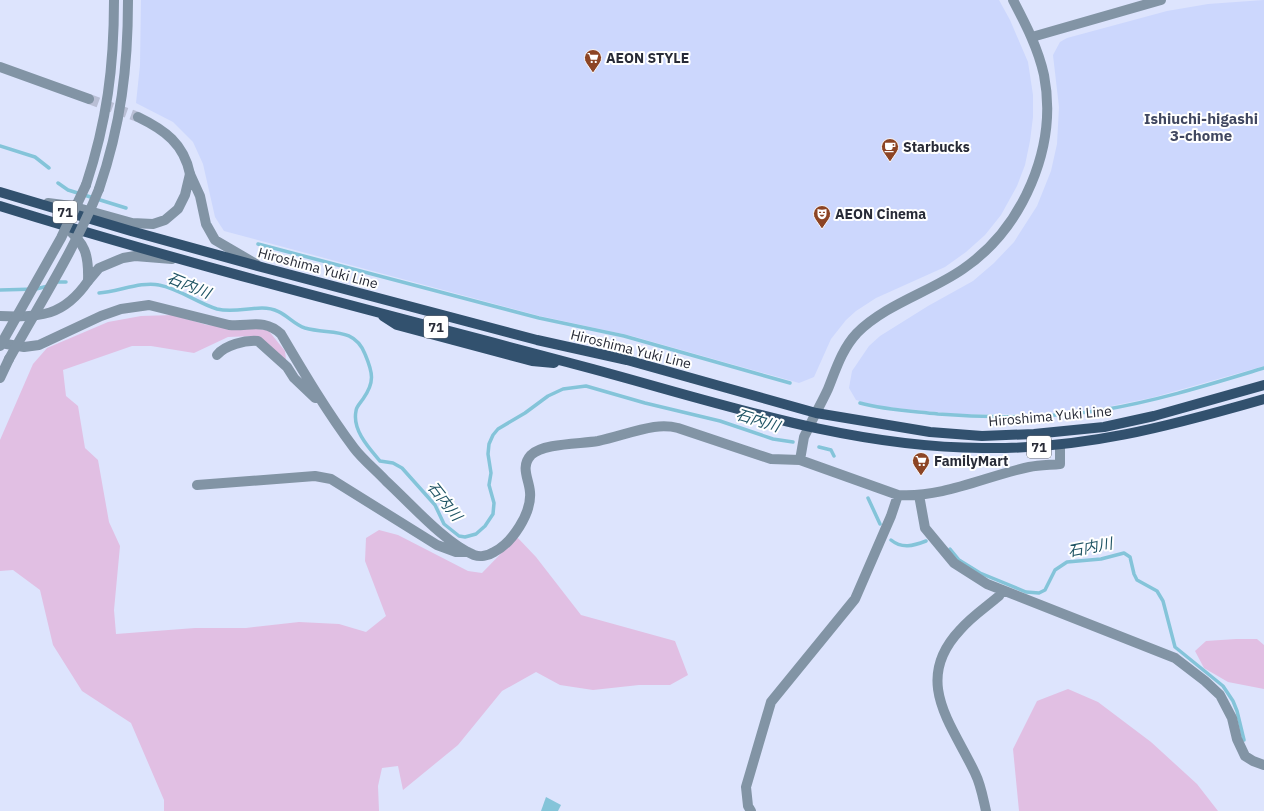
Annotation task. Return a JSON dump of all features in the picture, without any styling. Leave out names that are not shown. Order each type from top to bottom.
[{"type":"main road","name":"Hiroshima Yuki Line","points":[[0,192],[265,268],[537,340],[627,360],[816,413],[930,432],[982,436],[1034,434],[1104,427],[1161,414],[1264,385]]},
{"type":"main road","name":"Hiroshima Yuki Line","points":[[0,206],[187,261],[584,366],[695,399],[809,427],[936,447],[989,448],[1060,446],[1103,440],[1156,428],[1264,399]]},
{"type":"street","points":[[114,0],[113,52],[108,100],[99,142],[86,185],[61,238],[0,344],[24,347],[39,345],[102,316],[121,309],[149,305],[229,325],[240,326],[265,324],[273,327],[281,334],[325,408],[356,450],[436,529],[476,556],[485,556],[495,552],[515,532],[525,518],[529,506],[530,493],[525,472],[526,463],[531,455],[538,450],[596,441],[654,427],[667,426],[678,428],[771,459],[800,460],[898,495],[919,495],[961,486],[1030,466],[1060,464],[1060,446]]},
{"type":"street","points":[[0,378],[9,359],[80,232],[99,189],[110,156],[122,99],[127,50],[128,0]]},
{"type":"street","points":[[800,460],[804,437],[842,354],[862,328],[879,316],[964,269],[994,243],[1018,211],[1037,168],[1042,144],[1045,117],[1044,76],[1032,37],[1013,0]]},
{"type":"street","points":[[1032,37],[1161,0]]},
{"type":"street","points":[[0,67],[89,99]]},
{"type":"street","points":[[138,117],[160,129],[173,139],[185,156],[190,174],[200,196],[206,224],[215,240],[265,268]]},
{"type":"street","points":[[25,200],[70,206],[132,223],[153,224],[165,220],[178,209],[185,195],[190,174]]},
{"type":"street","points":[[64,225],[75,235],[87,252],[89,264],[88,281]]},
{"type":"street","points":[[0,316],[30,317],[51,312],[68,304],[75,298],[99,268],[129,257],[187,261]]},
{"type":"street","points":[[217,355],[226,348],[246,342],[258,341],[262,343],[325,408]]},
{"type":"street","points":[[197,485],[315,476],[325,477],[331,479],[437,545],[456,552],[468,552]]},
{"type":"street","points":[[751,811],[748,806],[746,786],[771,702],[855,599],[891,516],[898,495]]},
{"type":"street","points":[[919,495],[923,523],[942,550],[954,563],[987,584],[1175,658],[1205,681],[1220,695],[1232,718],[1237,739],[1245,756],[1264,765]]},
{"type":"street","points":[[986,811],[982,788],[976,773],[951,730],[943,710],[938,692],[937,677],[940,662],[960,630],[999,596],[1002,590]]},
{"type":"shaded area","points":[[141,0],[999,0],[1010,20],[1028,62],[1033,95],[1033,117],[1030,141],[1025,165],[1017,186],[1001,215],[985,235],[966,252],[945,267],[876,298],[856,311],[846,320],[831,339],[814,377],[799,383],[632,336],[540,316],[224,231],[215,217],[203,164],[193,142],[173,122],[136,103],[140,65]]},
{"type":"shaded area","points":[[1264,0],[1264,366],[1151,398],[1101,408],[1066,412],[957,414],[876,406],[856,400],[849,388],[852,371],[869,346],[880,336],[928,306],[973,281],[994,263],[1014,242],[1037,206],[1051,171],[1057,144],[1059,107],[1053,55],[1060,42],[1067,38],[1167,11],[1208,4]]},
{"type":"shaded area","points":[[173,315],[207,325],[268,330],[285,351],[286,360],[253,336],[228,337],[194,353],[151,346],[132,346],[63,370],[66,396],[78,406],[85,448],[98,460],[109,522],[120,546],[114,610],[116,634],[195,628],[246,628],[299,622],[339,624],[366,632],[386,616],[365,561],[366,538],[379,530],[398,535],[468,571],[482,573],[517,537],[536,557],[581,615],[675,641],[688,675],[670,685],[639,685],[593,690],[560,685],[536,672],[502,691],[458,745],[403,790],[398,766],[382,768],[378,786],[379,811],[164,811],[164,800],[131,723],[82,691],[53,645],[40,590],[13,570],[0,571],[0,440],[33,364],[47,348],[108,322],[141,316]]},
{"type":"shaded area","points":[[1257,639],[1264,645],[1264,689],[1228,682],[1204,668],[1195,651],[1206,641]]},
{"type":"shaded area","points":[[1068,689],[1098,702],[1151,742],[1197,784],[1218,811],[1019,811],[1013,749],[1037,701]]},
{"type":"shaded area","points":[[546,797],[561,805],[558,811],[541,811]]},
{"type":"waterway","points":[[0,146],[35,157],[49,168]]},
{"type":"waterway","points":[[58,183],[68,190],[126,208]]},
{"type":"waterway","points":[[258,244],[539,318],[624,336],[790,383]]},
{"type":"waterway","name":"石内川","points":[[55,282],[66,282]]},
{"type":"waterway","name":"石内川","points":[[99,293],[145,284],[159,285],[167,287],[217,309],[228,311],[256,308],[276,310],[305,328],[340,333],[348,335],[354,339],[360,345],[365,354],[372,377],[370,387],[356,409],[355,418],[362,438],[380,461],[393,463],[402,468],[435,505],[444,524],[459,536],[465,537],[476,534],[485,526],[493,514],[494,503],[489,485],[491,473],[488,454],[489,444],[493,435],[498,429],[525,413],[548,396],[563,389],[586,386],[645,403],[720,421],[773,439],[793,442]]},
{"type":"waterway","name":"石内川","points":[[0,290],[36,289],[48,286]]},
{"type":"waterway","points":[[860,403],[889,409],[938,414],[999,417],[1063,415],[1102,410],[1143,402],[1184,392],[1264,368]]},
{"type":"waterway","name":"石内川","points":[[819,447],[831,450],[834,456]]},
{"type":"waterway","name":"石内川","points":[[868,498],[880,524]]},
{"type":"waterway","name":"石内川","points":[[891,540],[903,546],[926,541]]},
{"type":"waterway","name":"石内川","points":[[950,549],[959,560],[980,573],[1026,592],[1039,593],[1045,590],[1055,570],[1067,562],[1101,559],[1124,553],[1130,557],[1137,580],[1157,591],[1163,601],[1175,647],[1223,686],[1233,701],[1244,740]]},
{"type":"tunnel","points":[[89,99],[138,117]]},
{"type":"place","name":"AEON STYLE","points":[[593,73]]},
{"type":"place","name":"Starbucks","points":[[890,162]]},
{"type":"place","name":"AEON Cinema","points":[[822,229]]},
{"type":"place","name":"FamilyMart","points":[[921,476]]},
{"type":"district","name":"Ishiuchi-higashi 3-chome","points":[[1201,126]]}]
